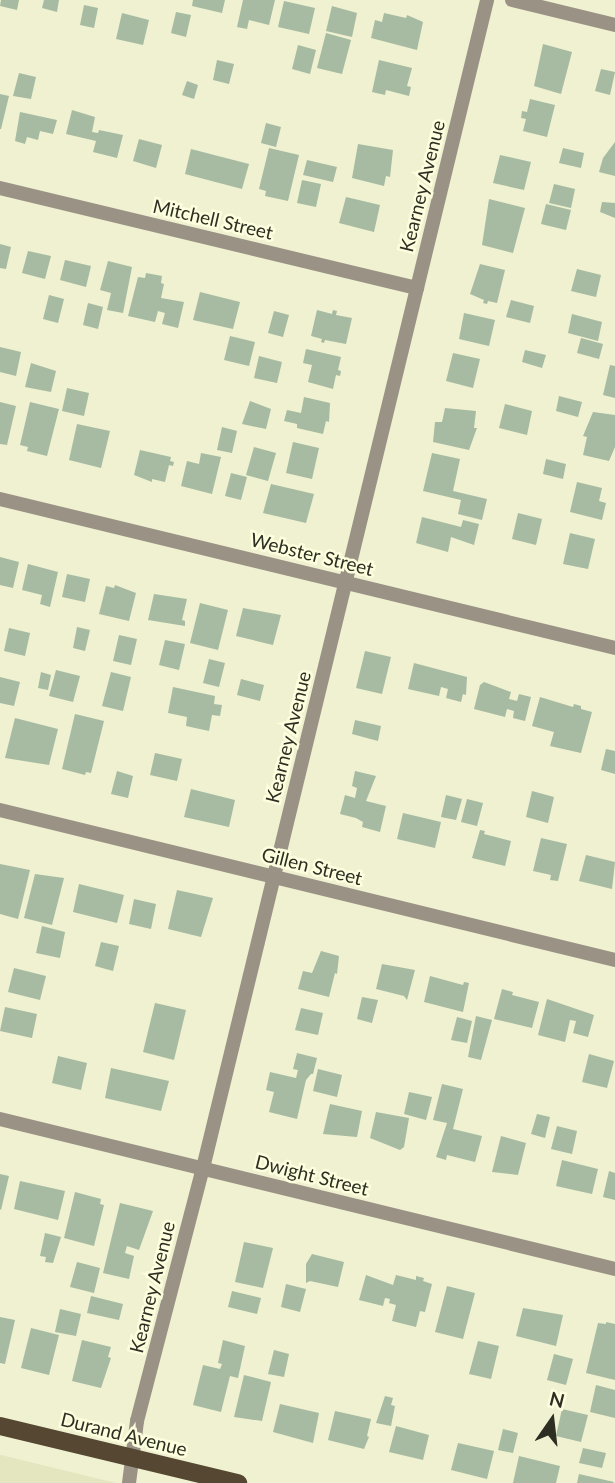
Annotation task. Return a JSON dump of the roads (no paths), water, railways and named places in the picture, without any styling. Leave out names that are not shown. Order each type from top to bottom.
[{"type":"main road","name":"Durand Avenue","points":[[0,1426],[238,1483]]},
{"type":"street","name":"Kearney Avenue","points":[[129,1483],[137,1421],[203,1168],[486,0]]},
{"type":"street","points":[[512,0],[615,25]]},
{"type":"street","name":"Mitchell Street","points":[[0,188],[417,288]]},
{"type":"street","name":"Webster Street","points":[[0,499],[615,648]]},
{"type":"street","name":"Gillen Street","points":[[0,810],[615,960]]},
{"type":"street","name":"Dwight Street","points":[[0,1119],[615,1269]]}]
